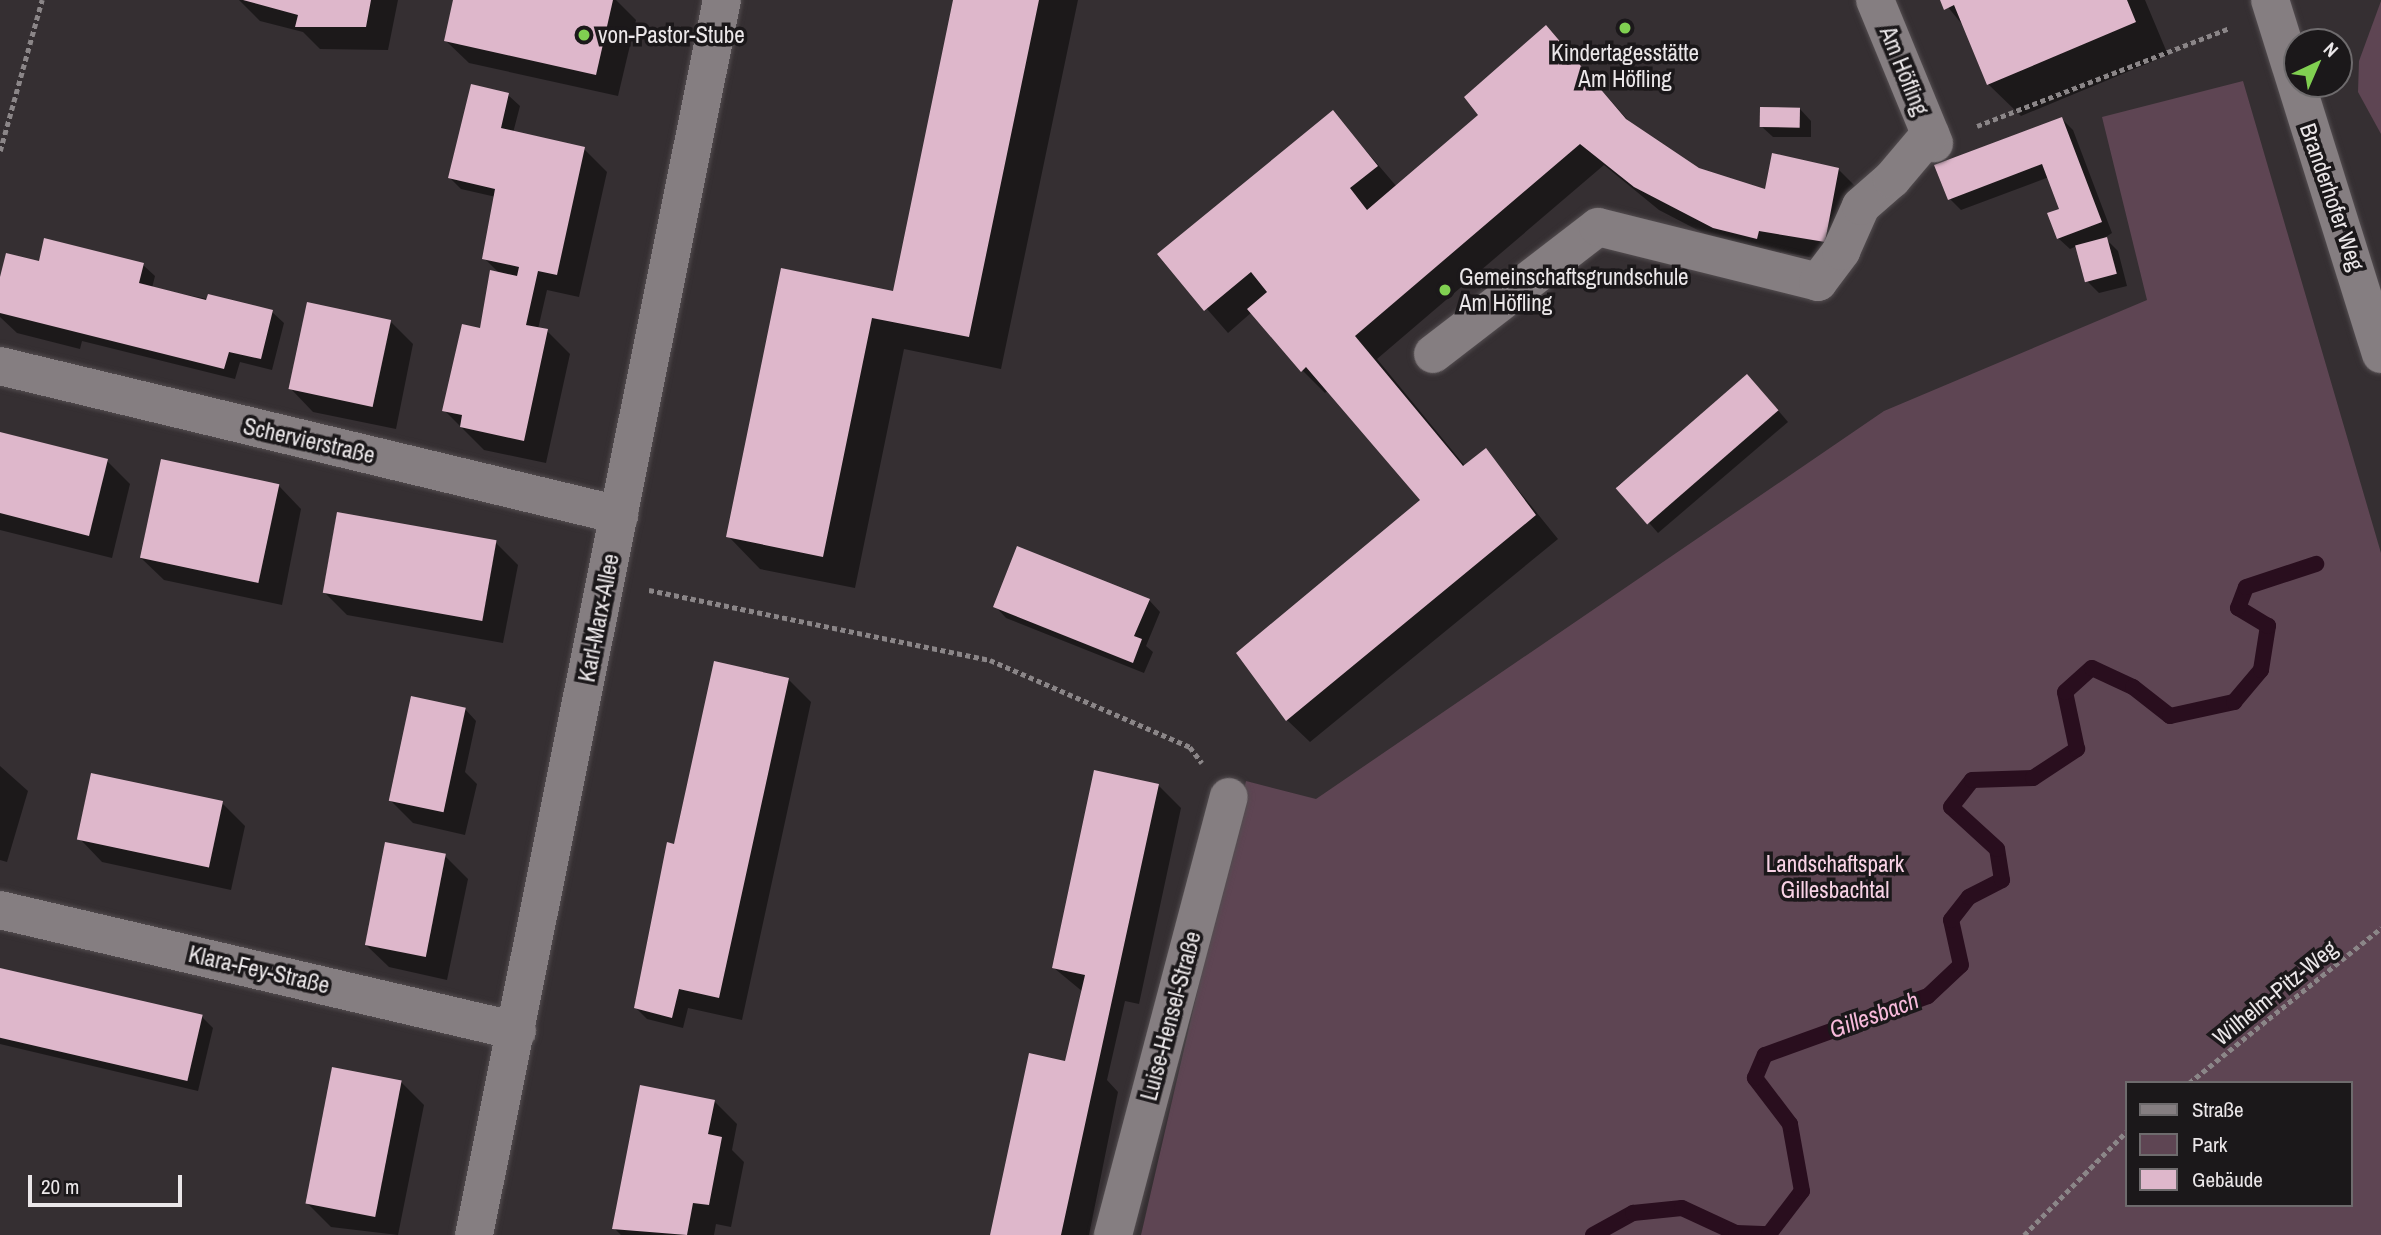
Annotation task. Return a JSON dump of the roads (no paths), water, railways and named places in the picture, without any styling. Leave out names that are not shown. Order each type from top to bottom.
[{"type":"street","name":"Karl-Marx-Allee","points":[[474,1235],[722,0]]},
{"type":"street","name":"Am Höfling","points":[[1433,354],[1598,227],[1818,282],[1841,251],[1861,206],[1932,139],[1875,0]]},
{"type":"street","name":"Branderhofer Weg","points":[[2271,5],[2375,309],[2381,354]]},
{"type":"street","name":"Schervierstraße","points":[[0,366],[619,514]]},
{"type":"street","name":"Luise-Hensel-Straße","points":[[1113,1235],[1229,797]]},
{"type":"street","name":"Klara-Fey-Straße","points":[[0,910],[517,1031]]},
{"type":"waterway","name":"Gillesbach","points":[[1593,1235],[1633,1213],[1682,1208],[1736,1233],[1769,1234],[1802,1191],[1790,1124],[1755,1078],[1765,1055],[1928,996],[1961,965],[1951,920],[1969,897],[2002,880],[1997,849],[1951,807],[1972,780],[2033,778],[2077,749],[2065,692],[2092,668],[2133,687],[2170,716],[2234,702],[2261,670],[2268,626],[2238,608],[2246,587],[2316,564]]},
{"type":"place","name":"Kindertagesstätte Am Höfling","points":[[1625,28]]},
{"type":"place","name":"von-Pastor-Stube","points":[[584,35]]},
{"type":"place","name":"Gemeinschaftsgrundschule Am Höfling","points":[[1445,290]]},
{"type":"park label","name":"Landschaftspark Gillesbachtal","points":[[1835,877]]}]
